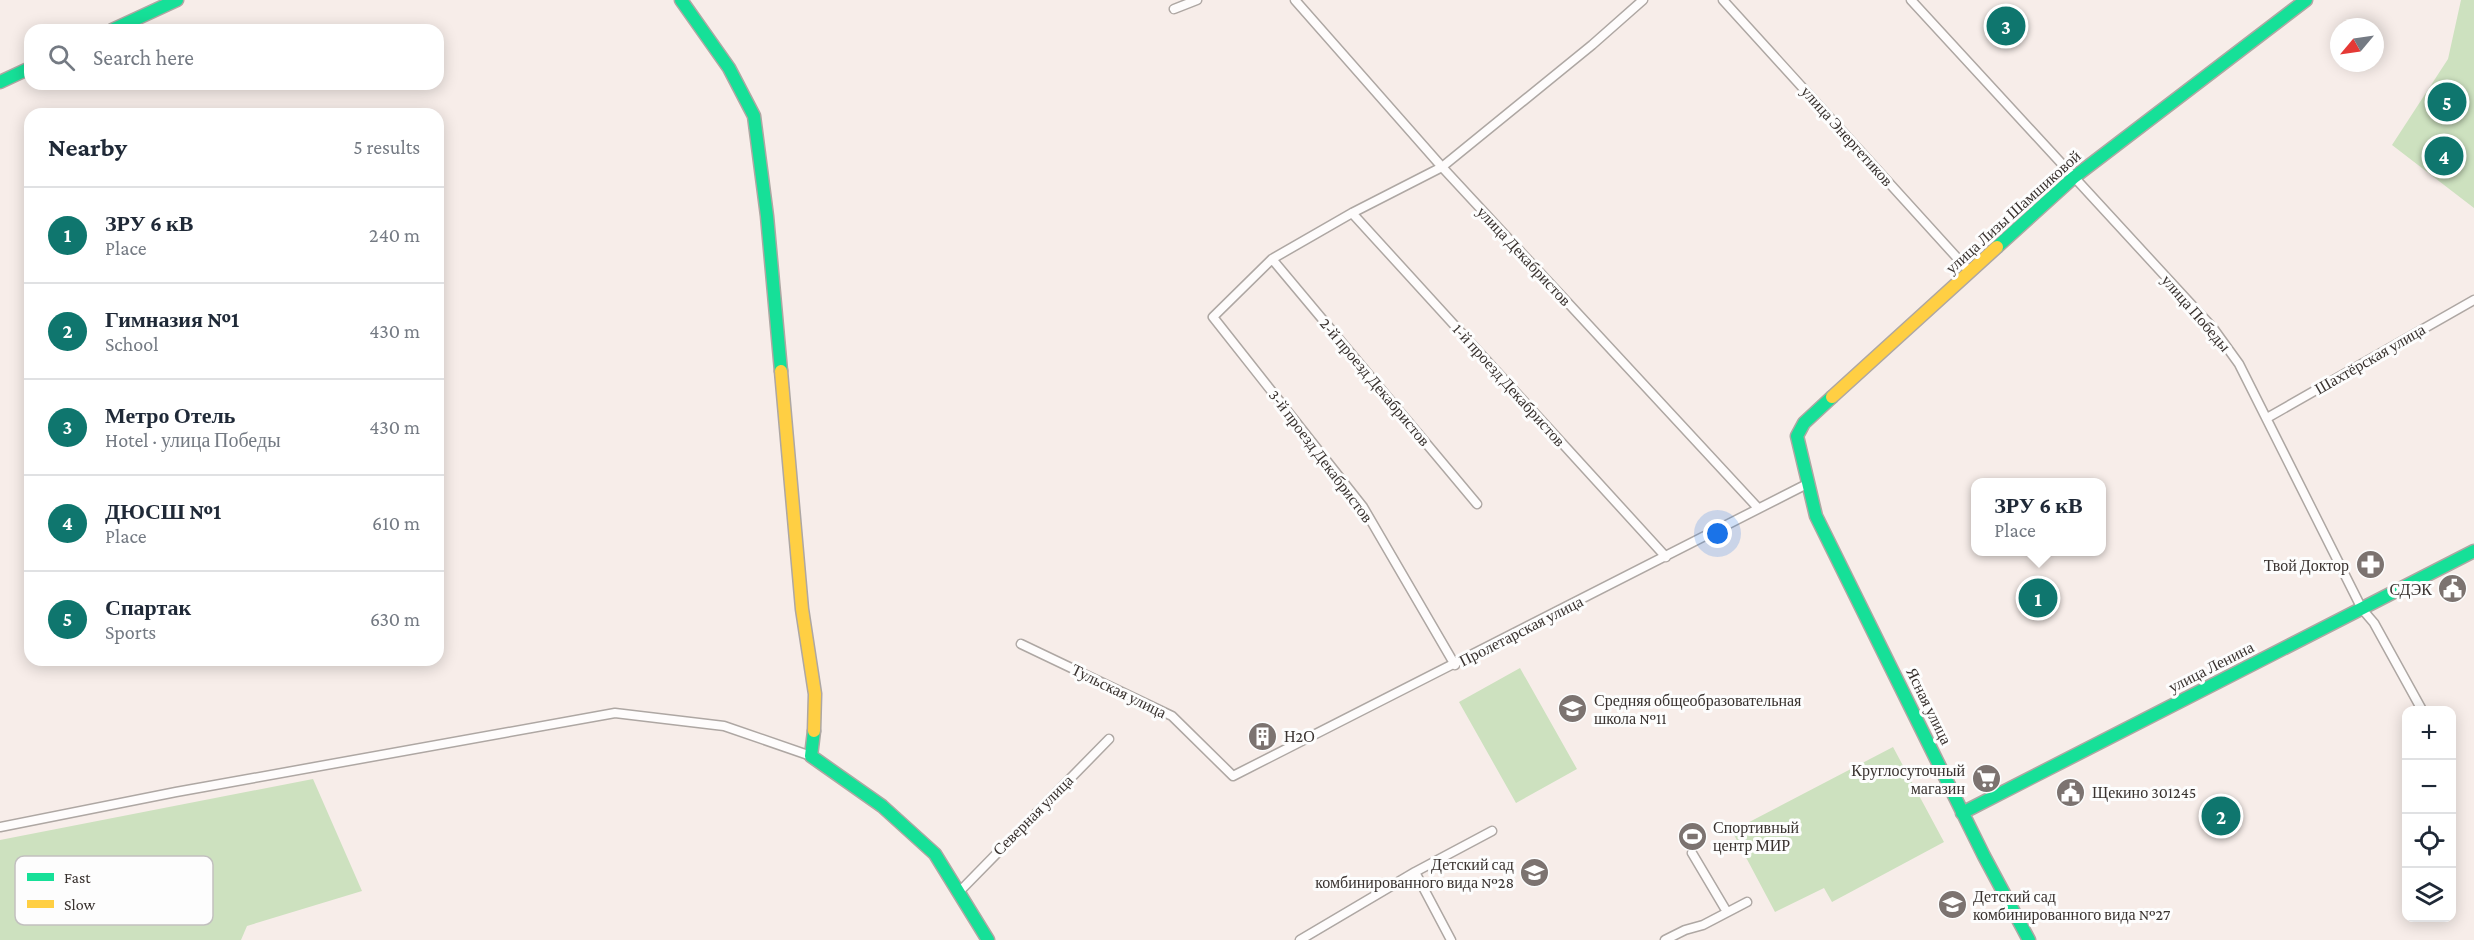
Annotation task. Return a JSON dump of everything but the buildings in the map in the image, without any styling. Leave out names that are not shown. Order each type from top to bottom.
[{"type":"street","points":[[125,24],[177,0]]},
{"type":"street","points":[[681,0],[729,68],[754,116],[767,216],[802,609],[815,694],[814,744],[811,756]]},
{"type":"street","points":[[1174,9],[1197,0]]},
{"type":"street","name":"улица Декабристов","points":[[1295,0],[1442,167],[1758,508]]},
{"type":"street","points":[[1272,259],[1352,213],[1442,167],[1593,45],[1643,0]]},
{"type":"street","name":"улица Энергетиков","points":[[1723,0],[1970,272]]},
{"type":"street","name":"улица Победы","points":[[1911,0],[2213,328],[2239,364],[2362,609],[2374,623],[2419,706]]},
{"type":"street","name":"улица Лизы Шамшиковой","points":[[1807,484],[1797,436],[1804,423],[2073,178],[2306,0]]},
{"type":"street","points":[[0,82],[24,71]]},
{"type":"street","name":"1-й проезд Декабристов","points":[[1352,213],[1666,557]]},
{"type":"street","name":"3-й проезд Декабристов","points":[[1272,259],[1213,317],[1363,507],[1455,665]]},
{"type":"street","name":"2-й проезд Декабристов","points":[[1272,259],[1477,504]]},
{"type":"street","name":"Шахтёрская улица","points":[[2267,418],[2474,300]]},
{"type":"street","name":"Пролетарская улица","points":[[1233,776],[1807,484]]},
{"type":"street","name":"Ясная улица","points":[[1807,484],[1816,516],[1962,813],[2029,940]]},
{"type":"street","name":"улица Ленина","points":[[1962,813],[2474,551]]},
{"type":"street","name":"Тульская улица","points":[[1021,644],[1172,716],[1233,776]]},
{"type":"street","points":[[0,827],[176,792],[615,713],[724,726],[811,756],[882,806],[935,854],[988,940]]},
{"type":"street","name":"Северная улица","points":[[959,892],[1109,740]]},
{"type":"street","points":[[1300,940],[1415,872],[1492,831]]},
{"type":"street","points":[[1692,853],[1727,912]]},
{"type":"street","points":[[1415,872],[1451,940]]},
{"type":"street","points":[[1665,940],[1747,902]]},
{"type":"green space","points":[[2461,0],[2474,0],[2474,208],[2392,145],[2448,59]]},
{"type":"green space","points":[[1520,668],[1577,769],[1516,803],[1459,702]]},
{"type":"green space","points":[[1893,747],[1944,842],[1832,902],[1824,888],[1775,912],[1732,831]]},
{"type":"green space","points":[[313,779],[362,891],[247,926],[241,940],[0,940],[0,840]]},
{"type":"traffic: fast","points":[[125,24],[177,0]]},
{"type":"traffic: fast","points":[[681,0],[729,68],[754,116],[767,216],[781,371]]},
{"type":"traffic: fast","points":[[1997,247],[2073,178],[2306,0]]},
{"type":"traffic: fast","points":[[0,82],[24,71]]},
{"type":"traffic: fast","points":[[1832,397],[1804,423],[1797,436],[1816,516],[1984,856],[2029,940]]},
{"type":"traffic: fast","points":[[1962,813],[2474,551]]},
{"type":"traffic: fast","points":[[814,731],[811,756],[882,806],[935,854],[988,940]]},
{"type":"traffic: slow","points":[[1832,397],[1997,247]]},
{"type":"traffic: slow","points":[[781,371],[802,609],[815,694],[814,731]]},
{"type":"place","name":"Метро Отель","points":[[2006,26]]},
{"type":"place","name":"Спартак","points":[[2447,102]]},
{"type":"place","name":"ДЮСШ №1","points":[[2444,156]]},
{"type":"place","name":"Твой Доктор","points":[[2370,565]]},
{"type":"place","name":"СДЭК","points":[[2453,589]]},
{"type":"place","name":"ЗРУ 6 кВ","points":[[2038,598]]},
{"type":"place","name":"Средняя общеобразовательная школа №11","points":[[1573,709]]},
{"type":"place","name":"Н2О","points":[[1263,736]]},
{"type":"place","name":"Круглосуточный магазин","points":[[1986,779]]},
{"type":"place","name":"Щекино 301245","points":[[2071,792]]},
{"type":"place","name":"Гимназия №1","points":[[2221,816]]},
{"type":"place","name":"Спортивный центр МИР","points":[[1692,836]]},
{"type":"place","name":"Детский сад комбинированного вида №28","points":[[1535,873]]},
{"type":"place","name":"Детский сад комбинированного вида №27","points":[[1952,905]]}]
